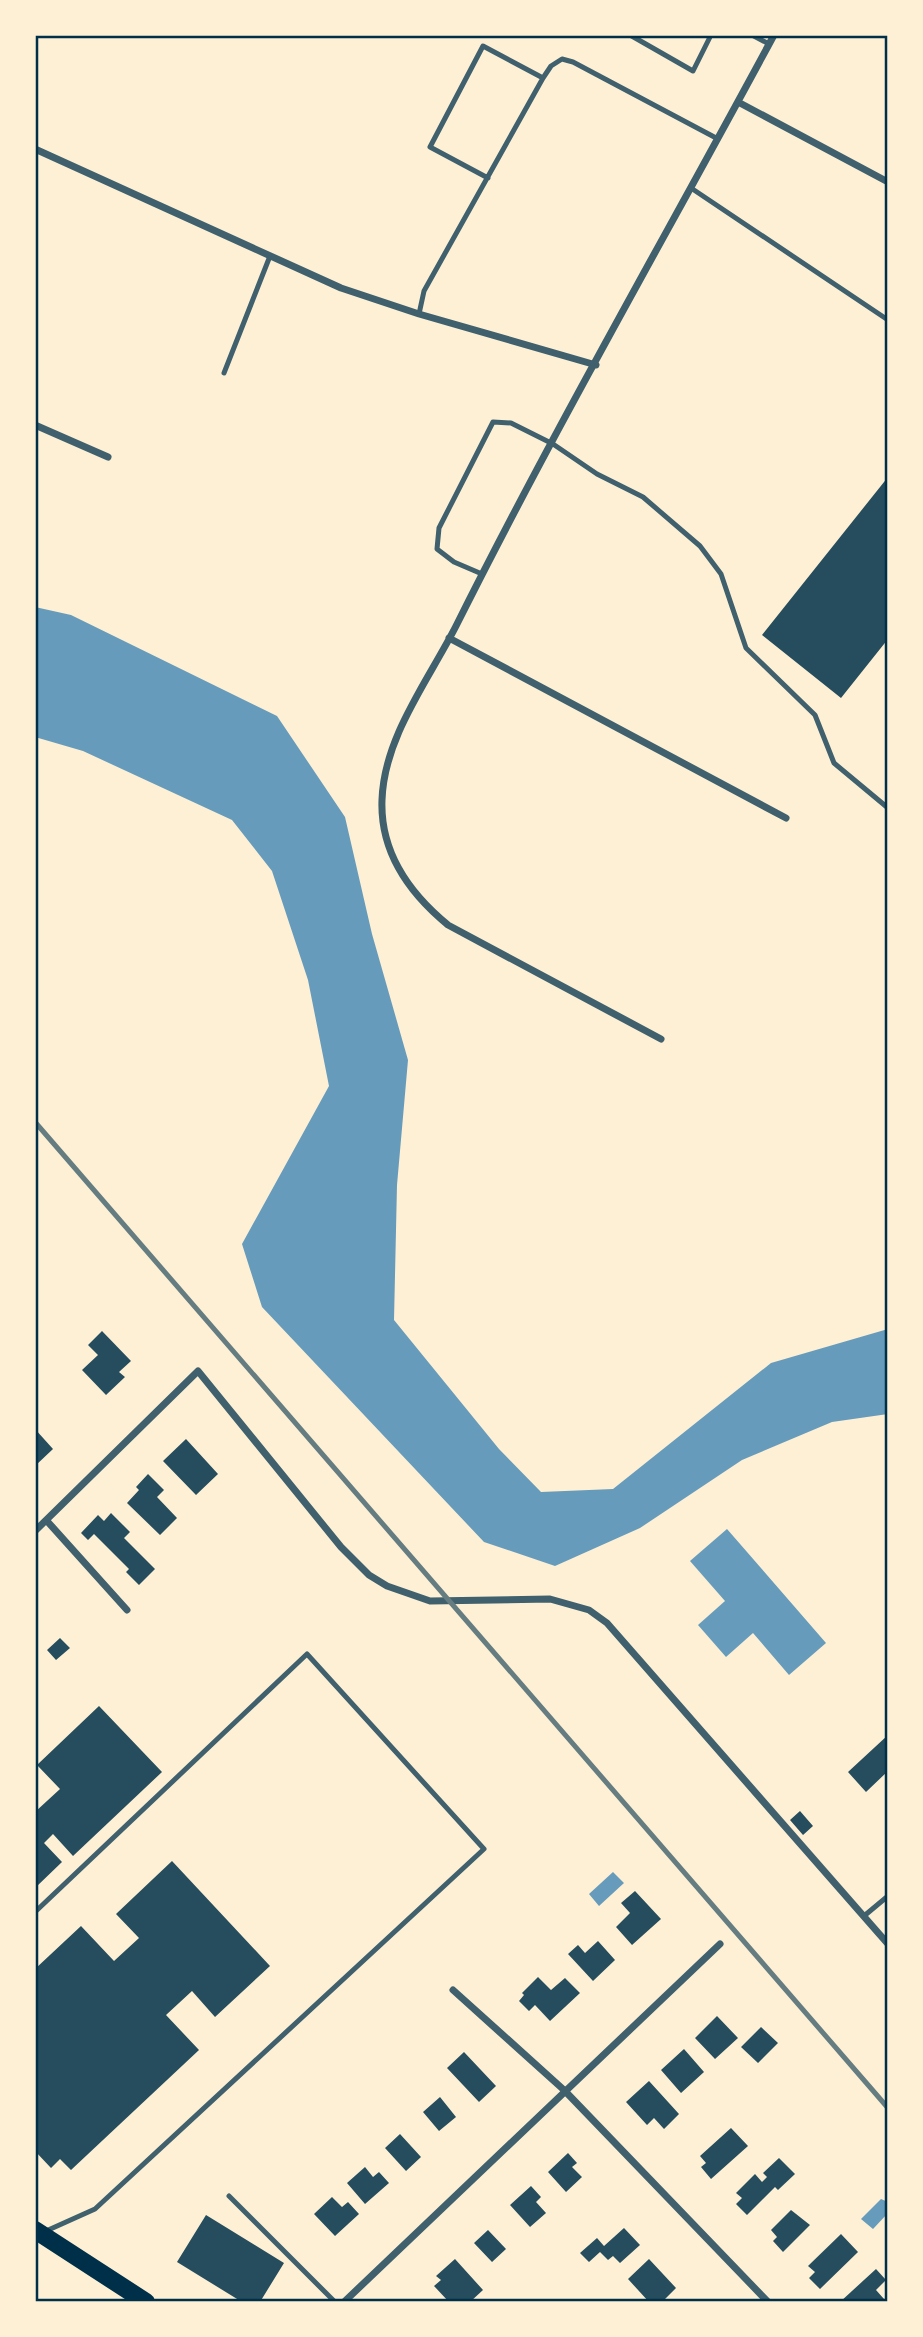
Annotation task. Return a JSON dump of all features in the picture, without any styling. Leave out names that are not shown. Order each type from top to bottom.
[{"type":"main road","points":[[37,2234],[146,2302]]},
{"type":"street","points":[[661,1039],[448,925],[426,907],[399,870],[384,829],[382,801],[385,773],[398,734],[482,574],[774,35]]},
{"type":"street","points":[[737,102],[888,182]]},
{"type":"street","points":[[35,149],[341,288],[419,314],[596,365]]},
{"type":"street","points":[[35,425],[108,457]]},
{"type":"street","points":[[450,638],[786,818]]},
{"type":"street","points":[[35,1531],[198,1371],[341,1547],[369,1575],[387,1586],[430,1601],[550,1599],[589,1610],[607,1623],[888,1944]]},
{"type":"street","points":[[47,1521],[127,1610]]},
{"type":"street","points":[[344,2302],[720,1944]]},
{"type":"street","points":[[453,1990],[564,2090],[768,2302]]},
{"type":"lane","points":[[630,35],[692,71],[712,35]]},
{"type":"lane","points":[[752,35],[769,44]]},
{"type":"lane","points":[[488,178],[430,146],[483,46],[543,78]]},
{"type":"lane","points":[[419,314],[424,291],[543,78],[551,66],[562,59],[573,62],[718,139]]},
{"type":"lane","points":[[691,188],[888,320]]},
{"type":"lane","points":[[224,373],[270,256]]},
{"type":"lane","points":[[482,574],[454,562],[438,549],[439,528],[493,422],[511,423],[553,444],[597,474],[643,498],[700,546],[721,574],[746,648],[815,715],[834,763],[888,808]]},
{"type":"lane","points":[[35,1912],[307,1654],[484,1849],[95,2209],[37,2234]]},
{"type":"lane","points":[[863,1916],[888,1896]]},
{"type":"lane","points":[[229,2196],[335,2302]]},
{"type":"water","points":[[35,607],[71,615],[277,716],[345,817],[372,934],[408,1060],[397,1185],[394,1320],[499,1449],[541,1492],[613,1489],[771,1363],[888,1329],[888,1414],[832,1422],[742,1460],[640,1528],[555,1566],[484,1542],[262,1307],[242,1244],[329,1086],[308,980],[272,871],[232,820],[83,751],[35,737]]},
{"type":"water","points":[[727,1529],[826,1643],[789,1675],[753,1633],[726,1657],[698,1625],[725,1601],[690,1561]]},
{"type":"water","points":[[613,1872],[624,1883],[599,1906],[589,1894]]},
{"type":"water","points":[[881,2199],[888,2202],[888,2213],[873,2229],[861,2219]]},
{"type":"building","points":[[888,477],[888,639],[841,698],[762,635]]},
{"type":"building","points":[[102,1331],[131,1361],[119,1372],[125,1377],[106,1395],[82,1370],[98,1355],[88,1345]]},
{"type":"building","points":[[35,1429],[53,1449],[35,1466]]},
{"type":"building","points":[[186,1439],[218,1474],[196,1495],[163,1461]]},
{"type":"building","points":[[148,1474],[164,1490],[157,1497],[177,1518],[160,1535],[127,1503]]},
{"type":"building","points":[[111,1513],[130,1532],[124,1538],[155,1569],[139,1585],[126,1572],[129,1569],[94,1534],[88,1540],[81,1533],[98,1515],[104,1521]]},
{"type":"building","points":[[60,1638],[70,1648],[56,1660],[47,1650]]},
{"type":"building","points":[[99,1706],[162,1772],[73,1856],[53,1834],[44,1843],[62,1862],[35,1888],[35,1819],[38,1817],[35,1812],[60,1789],[37,1765]]},
{"type":"building","points":[[888,1735],[888,1771],[866,1792],[848,1772]]},
{"type":"building","points":[[800,1811],[813,1826],[803,1835],[790,1820]]},
{"type":"building","points":[[172,1861],[270,1966],[215,2017],[192,1991],[166,2015],[199,2050],[71,2170],[60,2159],[51,2168],[35,2151],[35,1969],[81,1926],[114,1961],[139,1938],[116,1914]]},
{"type":"building","points":[[635,1891],[661,1919],[632,1945],[616,1927],[630,1913],[621,1903]]},
{"type":"building","points":[[598,1941],[615,1960],[593,1981],[568,1954],[578,1945],[585,1953]]},
{"type":"building","points":[[538,1977],[551,1990],[565,1978],[580,1993],[550,2021],[535,2005],[529,2011],[519,2001],[524,1995],[522,1993]]},
{"type":"building","points":[[717,2016],[738,2038],[715,2059],[695,2038]]},
{"type":"building","points":[[761,2027],[778,2043],[758,2063],[741,2047]]},
{"type":"building","points":[[684,2049],[704,2072],[681,2093],[661,2070]]},
{"type":"building","points":[[464,2052],[496,2086],[479,2102],[447,2068]]},
{"type":"building","points":[[649,2081],[679,2114],[664,2129],[654,2118],[647,2125],[626,2102]]},
{"type":"building","points":[[440,2097],[456,2117],[439,2131],[423,2112]]},
{"type":"building","points":[[731,2128],[748,2146],[711,2179],[701,2167],[706,2163],[700,2156]]},
{"type":"building","points":[[400,2134],[421,2157],[406,2171],[385,2148]]},
{"type":"building","points":[[568,2153],[577,2163],[572,2167],[582,2177],[566,2192],[548,2172]]},
{"type":"building","points":[[779,2158],[795,2174],[778,2190],[775,2187],[747,2215],[736,2204],[742,2198],[736,2193],[755,2174],[762,2182],[767,2177],[763,2173]]},
{"type":"building","points":[[365,2167],[373,2177],[379,2172],[389,2183],[365,2204],[347,2183]]},
{"type":"building","points":[[531,2186],[541,2197],[536,2202],[546,2213],[530,2227],[510,2205]]},
{"type":"building","points":[[332,2197],[342,2207],[348,2202],[359,2214],[335,2236],[314,2214]]},
{"type":"building","points":[[791,2210],[810,2225],[783,2252],[773,2241],[777,2237],[771,2230]]},
{"type":"building","points":[[206,2215],[284,2263],[260,2302],[242,2302],[177,2262]]},
{"type":"building","points":[[624,2228],[640,2245],[620,2263],[613,2256],[608,2260],[600,2252],[589,2262],[580,2253],[597,2238],[604,2246]]},
{"type":"building","points":[[488,2230],[506,2249],[492,2262],[474,2243]]},
{"type":"building","points":[[841,2234],[858,2252],[820,2289],[809,2278],[815,2272],[808,2266]]},
{"type":"building","points":[[455,2259],[483,2290],[470,2302],[449,2302],[434,2286],[441,2280],[436,2276]]},
{"type":"building","points":[[649,2259],[676,2288],[662,2302],[649,2302],[628,2279]]},
{"type":"building","points":[[876,2269],[886,2280],[876,2290],[884,2299],[881,2302],[840,2302]]},
{"type":"railway","points":[[35,1122],[888,2108]]}]
